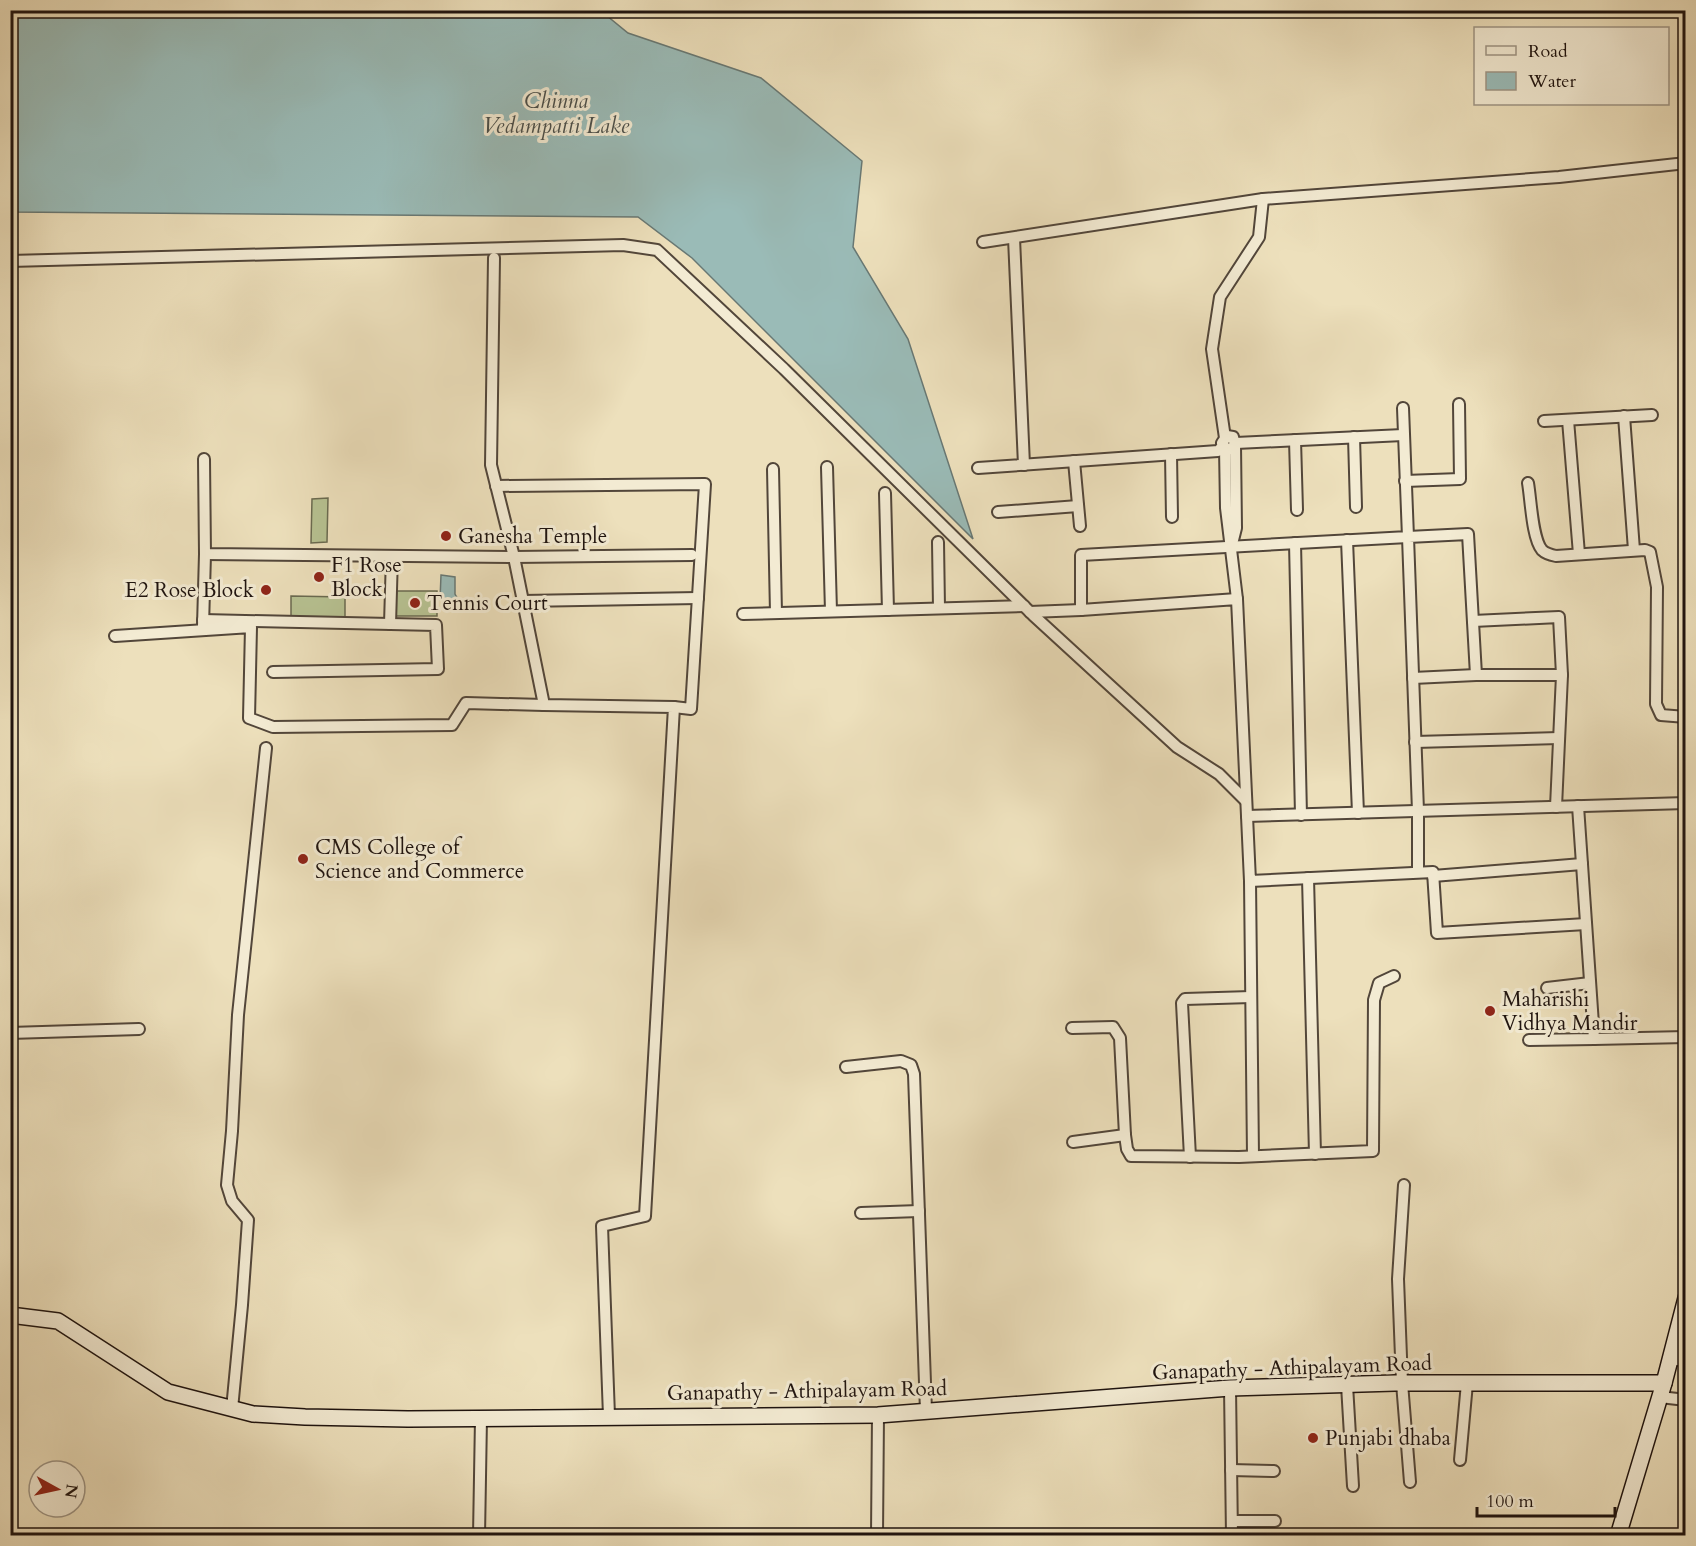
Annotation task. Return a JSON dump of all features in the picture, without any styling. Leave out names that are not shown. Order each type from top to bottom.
[{"type":"main road","points":[[1618,1536],[1662,1390],[1678,1360],[1684,1308]]},
{"type":"main road","name":"Ganapathy - Athipalayam Road","points":[[10,1316],[58,1321],[168,1392],[254,1414],[305,1417],[878,1415],[1230,1388],[1402,1383],[1662,1390]]},
{"type":"street","points":[[983,243],[1263,199],[1559,177],[1686,163]]},
{"type":"street","points":[[1253,1156],[1250,880],[1238,599],[1231,547],[1236,528],[1229,444],[1212,349],[1220,297],[1259,237],[1263,199]]},
{"type":"street","points":[[1014,238],[1024,465]]},
{"type":"street","points":[[10,261],[623,245],[657,250],[784,369],[1027,609],[1178,747],[1219,774],[1246,801]]},
{"type":"street","points":[[494,258],[491,465],[514,557],[544,705]]},
{"type":"street","points":[[1405,482],[1460,479],[1459,404]]},
{"type":"street","points":[[1403,408],[1402,435],[1418,811],[1418,872]]},
{"type":"street","points":[[1544,421],[1652,414]]},
{"type":"street","points":[[1624,416],[1634,550]]},
{"type":"street","points":[[1568,420],[1579,554]]},
{"type":"street","points":[[978,468],[1218,450],[1229,444],[1402,435]]},
{"type":"street","points":[[1354,437],[1356,507]]},
{"type":"street","points":[[1295,440],[1297,510]]},
{"type":"street","points":[[1171,454],[1172,518]]},
{"type":"street","points":[[203,625],[204,459]]},
{"type":"street","points":[[1074,461],[1080,526]]},
{"type":"street","points":[[827,467],[831,611]]},
{"type":"street","points":[[773,469],[776,613]]},
{"type":"street","points":[[1528,483],[1536,536],[1542,550],[1556,556],[1634,550],[1650,552],[1657,587],[1656,704],[1661,715],[1686,717]]},
{"type":"street","points":[[203,625],[251,627],[249,718],[273,728],[452,725],[466,703],[692,709],[705,484],[496,486]]},
{"type":"street","points":[[885,494],[888,610]]},
{"type":"street","points":[[998,512],[1078,506]]},
{"type":"street","points":[[1081,610],[1081,555],[1468,534],[1476,675]]},
{"type":"street","points":[[1347,540],[1358,813]]},
{"type":"street","points":[[938,542],[939,608]]},
{"type":"street","points":[[1295,543],[1302,815]]},
{"type":"street","points":[[205,554],[514,557],[692,555]]},
{"type":"street","points":[[390,624],[392,556]]},
{"type":"street","points":[[523,601],[698,598]]},
{"type":"street","points":[[743,614],[939,608],[1081,610],[1238,599]]},
{"type":"street","points":[[1473,621],[1559,617],[1562,675],[1556,807]]},
{"type":"street","points":[[115,636],[203,625],[436,625],[438,669],[273,672]]},
{"type":"street","points":[[1413,678],[1562,675]]},
{"type":"street","points":[[609,1416],[602,1226],[645,1216],[674,708]]},
{"type":"street","points":[[1415,742],[1559,738]]},
{"type":"street","points":[[232,1409],[248,1220],[232,1201],[227,1185],[238,1015],[266,748]]},
{"type":"street","points":[[1247,816],[1686,803]]},
{"type":"street","points":[[1578,806],[1594,1039]]},
{"type":"street","points":[[1433,876],[1582,864]]},
{"type":"street","points":[[1250,880],[1433,872],[1437,933],[1587,924]]},
{"type":"street","points":[[1308,878],[1315,1154]]},
{"type":"street","points":[[1072,1028],[1113,1027],[1120,1038],[1125,1136],[1127,1149],[1131,1156],[1253,1156],[1373,1151],[1374,1000],[1379,983],[1394,976]]},
{"type":"street","points":[[1547,988],[1590,983]]},
{"type":"street","points":[[1190,1157],[1182,1003],[1185,999],[1251,997]]},
{"type":"street","points":[[10,1032],[139,1029]]},
{"type":"street","points":[[1529,1040],[1686,1037]]},
{"type":"street","points":[[846,1067],[901,1061],[911,1065],[914,1074],[926,1411]]},
{"type":"street","points":[[1073,1142],[1125,1136]]},
{"type":"street","points":[[1404,1185],[1398,1279],[1402,1383],[1410,1482]]},
{"type":"street","points":[[861,1214],[919,1211]]},
{"type":"street","points":[[1460,1460],[1467,1383]]},
{"type":"street","points":[[1347,1385],[1353,1486]]},
{"type":"street","points":[[1230,1388],[1232,1536]]},
{"type":"street","points":[[1662,1390],[1686,1400]]},
{"type":"street","points":[[877,1536],[878,1415]]},
{"type":"street","points":[[479,1536],[481,1418]]},
{"type":"street","points":[[1232,1470],[1274,1471]]},
{"type":"street","points":[[1232,1521],[1275,1521]]},
{"type":"green space","points":[[328,498],[327,542],[311,543],[312,499]]},
{"type":"green space","name":"Tennis Court","points":[[393,591],[437,591],[437,616],[392,616]]},
{"type":"green space","points":[[291,596],[345,597],[345,617],[291,617]]},
{"type":"water","name":"Chinna Vedampatti Lake","points":[[11,10],[601,11],[628,33],[761,78],[862,161],[853,247],[908,339],[973,539],[692,258],[638,217],[11,212]]},
{"type":"water","points":[[441,575],[455,577],[455,594],[460,603],[447,603],[448,599],[440,600]]},
{"type":"place","name":"Ganesha Temple","points":[[446,536]]},
{"type":"place","name":"F1 Rose Block","points":[[319,577]]},
{"type":"place","name":"E2 Rose Block","points":[[266,590]]},
{"type":"place","name":"Tennis Court","points":[[415,603]]},
{"type":"place","name":"CMS College of Science and Commerce","points":[[303,859]]},
{"type":"place","name":"Maharishi Vidhya Mandir","points":[[1490,1011]]},
{"type":"place","name":"Punjabi dhaba","points":[[1313,1438]]}]
